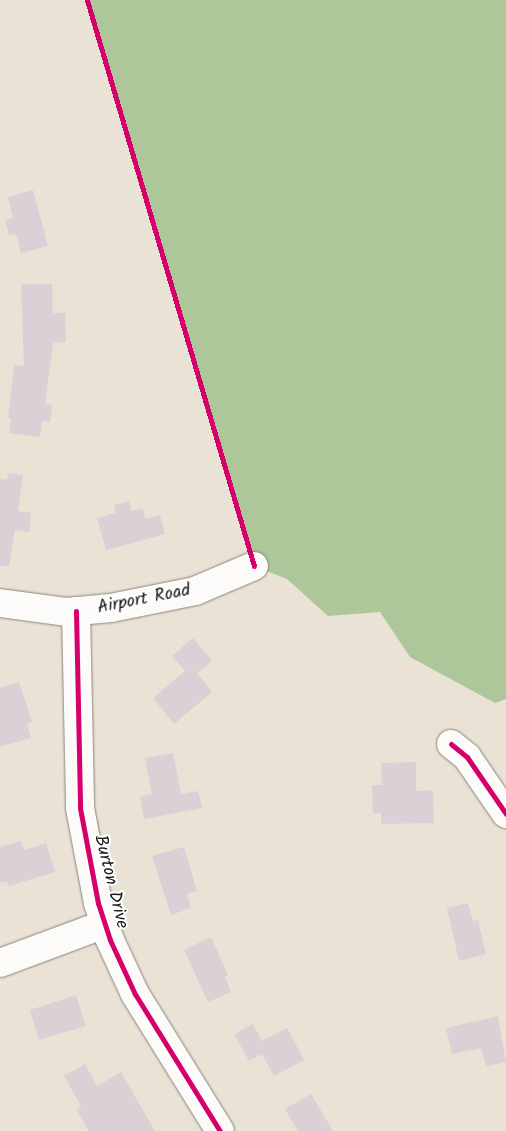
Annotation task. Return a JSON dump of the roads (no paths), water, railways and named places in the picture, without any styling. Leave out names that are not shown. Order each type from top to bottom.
[{"type":"street","name":"Airport Road","points":[[0,603],[76,611],[168,599],[254,566]]},
{"type":"street","name":"Burton Drive","points":[[76,611],[80,808],[86,851],[105,924],[147,1016],[220,1131]]},
{"type":"street","points":[[459,750],[506,814]]},
{"type":"street","points":[[0,963],[105,924]]}]
